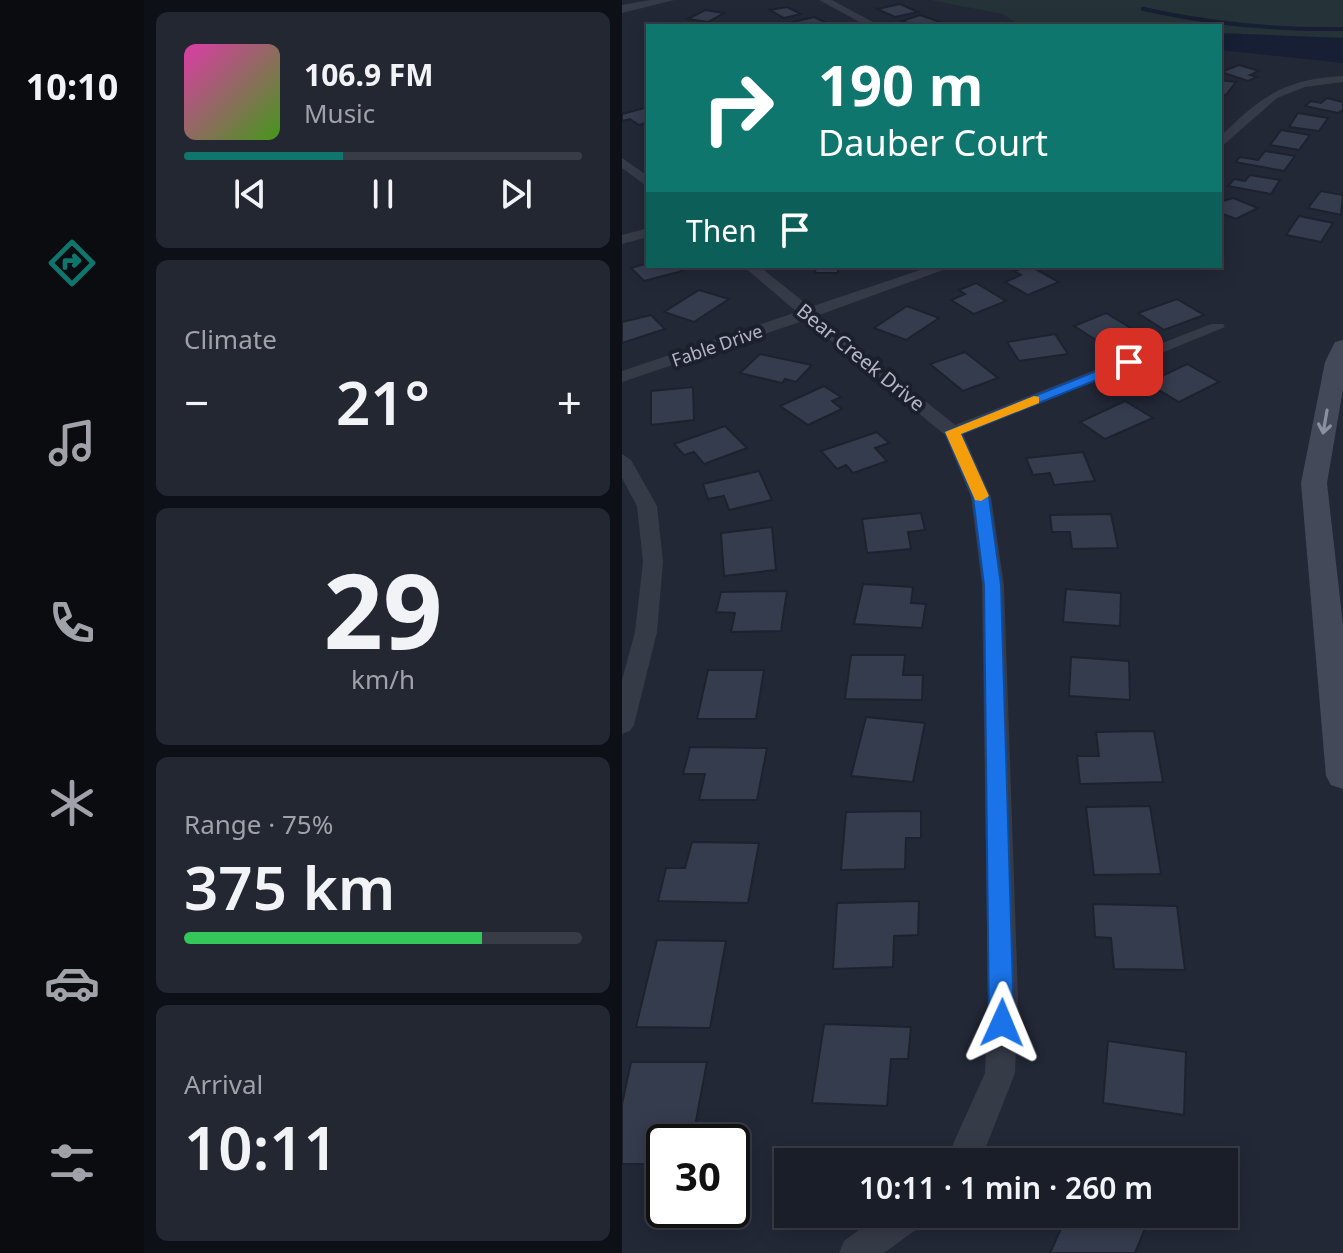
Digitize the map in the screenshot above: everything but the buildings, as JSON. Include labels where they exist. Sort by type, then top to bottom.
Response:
[{"type":"main road","points":[[1343,347],[1336,362],[1314,483],[1343,776]]},
{"type":"street","points":[[622,9],[668,0]]},
{"type":"street","points":[[824,0],[871,24]]},
{"type":"street","points":[[1222,142],[1277,91],[1313,79],[1343,79]]},
{"type":"street","points":[[622,162],[646,181]]},
{"type":"street","points":[[622,240],[646,233]]},
{"type":"street","name":"Bear Creek Drive","points":[[752,268],[953,432],[981,497],[993,585],[1003,998],[1000,1073],[970,1148]]},
{"type":"street","name":"Fable Drive","points":[[622,377],[941,268]]},
{"type":"street","points":[[953,432],[1217,327]]},
{"type":"street","points":[[622,460],[647,506],[653,562],[646,632],[622,725]]},
{"type":"street","points":[[856,1253],[890,1228]]},
{"type":"shaded area","points":[[930,0],[1343,0],[1343,38],[1233,35],[1222,33],[1222,24],[1017,24],[1003,14]]},
{"type":"water","points":[[1222,33],[1343,38],[1343,63],[1222,50]]},
{"type":"waterway","points":[[1143,9],[1243,25],[1343,29]]},
{"type":"slow traffic","points":[[981,496],[953,432],[1034,400]]},
{"type":"route","points":[[1002,1023],[993,585],[981,497],[953,432],[1129,362]]}]
